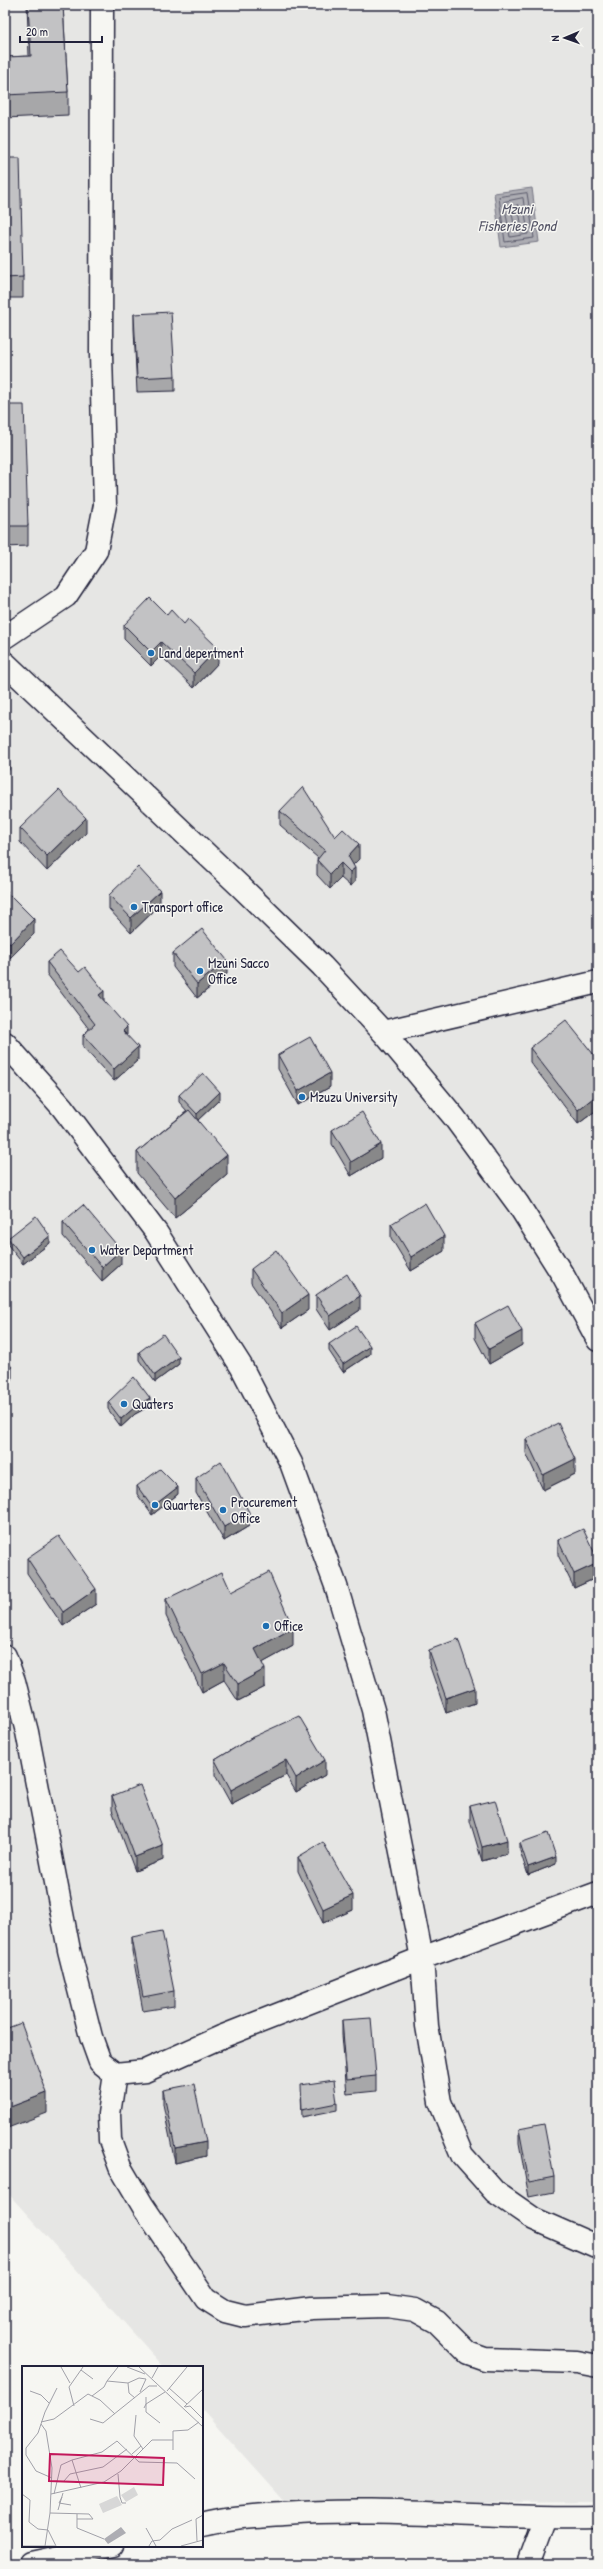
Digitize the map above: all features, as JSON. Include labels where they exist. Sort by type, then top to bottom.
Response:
[{"type":"street","points":[[5,637],[66,596],[96,551],[105,505],[100,354],[100,200],[104,127],[102,5]]},
{"type":"street","points":[[5,663],[247,892],[322,966],[383,1032],[454,1117],[518,1204],[564,1277],[598,1340]]},
{"type":"street","points":[[383,1032],[598,982]]},
{"type":"street","points":[[5,1043],[62,1107],[156,1232],[241,1366],[292,1463],[336,1586],[373,1710],[422,1958],[427,2026],[440,2102],[462,2155],[495,2192],[534,2219],[598,2246]]},
{"type":"street","points":[[5,1656],[14,1681],[27,1732],[68,1942],[91,2037],[100,2062],[115,2074],[145,2071],[221,2037],[422,1958],[598,1894]]},
{"type":"street","points":[[115,2074],[110,2114],[110,2140],[120,2167],[206,2299],[225,2311],[245,2316],[312,2308],[387,2306],[415,2310],[436,2322],[468,2353],[485,2359],[578,2362],[598,2366]]},
{"type":"street","points":[[203,2524],[223,2518],[310,2512],[380,2511],[545,2518],[598,2517]]},
{"type":"street","points":[[528,2564],[545,2518]]},
{"type":"street","points":[[31,2564],[108,2547]]},
{"type":"shaded area","name":"Mzuzu University","points":[[5,5],[598,5],[598,2501],[287,2504],[203,2410],[203,2366],[163,2366],[5,2190]]},
{"type":"water","name":"Mzuni Fisheries Pond","points":[[532,188],[539,242],[501,247],[494,193]]},
{"type":"building","points":[[28,5],[63,5],[68,92],[5,95],[5,57],[31,56]]},
{"type":"building","points":[[5,158],[20,158],[23,277],[5,278]]},
{"type":"building","points":[[171,312],[175,376],[137,378],[134,314]]},
{"type":"building","points":[[5,405],[24,405],[28,526],[5,526]]},
{"type":"building","points":[[150,598],[167,615],[171,610],[184,624],[188,619],[218,648],[194,673],[161,642],[151,652],[124,625]]},
{"type":"building","points":[[5,751],[9,755],[5,759]]},
{"type":"building","points":[[303,787],[335,837],[343,829],[359,844],[348,856],[355,868],[350,872],[341,863],[330,874],[317,860],[325,850],[280,811]]},
{"type":"building","points":[[59,790],[86,818],[47,856],[20,828]]},
{"type":"building","points":[[138,867],[160,891],[131,918],[109,895]]},
{"type":"building","points":[[5,890],[34,919],[10,944],[5,938]]},
{"type":"building","points":[[202,929],[227,960],[197,984],[173,953]]},
{"type":"building","points":[[60,951],[79,972],[85,967],[104,991],[99,995],[127,1027],[123,1031],[138,1047],[114,1069],[83,1035],[95,1024],[47,962]]},
{"type":"building","points":[[566,1020],[598,1060],[598,1094],[578,1110],[530,1048]]},
{"type":"building","points":[[310,1037],[330,1073],[298,1091],[278,1055]]},
{"type":"building","points":[[203,1073],[220,1092],[197,1114],[179,1095]]},
{"type":"building","points":[[189,1110],[227,1155],[175,1198],[137,1152]]},
{"type":"building","points":[[362,1112],[381,1144],[351,1162],[332,1130]]},
{"type":"building","points":[[425,1203],[444,1236],[411,1257],[391,1224]]},
{"type":"building","points":[[83,1205],[121,1250],[102,1267],[63,1222]]},
{"type":"building","points":[[36,1216],[50,1236],[23,1257],[8,1238]]},
{"type":"building","points":[[276,1250],[308,1295],[282,1313],[251,1269]]},
{"type":"building","points":[[347,1274],[360,1296],[330,1316],[316,1295]]},
{"type":"building","points":[[508,1305],[522,1331],[489,1349],[475,1323]]},
{"type":"building","points":[[356,1326],[370,1346],[343,1364],[329,1344]]},
{"type":"building","points":[[163,1334],[179,1357],[155,1375],[139,1352]]},
{"type":"building","points":[[5,1359],[12,1367],[5,1373]]},
{"type":"building","name":"Quaters","points":[[134,1377],[150,1398],[135,1407],[121,1419],[108,1402]]},
{"type":"building","points":[[558,1423],[575,1459],[543,1475],[526,1439]]},
{"type":"building","name":"Procurement Office","points":[[221,1461],[249,1512],[224,1527],[196,1478]]},
{"type":"building","name":"Quarters","points":[[160,1469],[178,1487],[152,1507],[137,1486]]},
{"type":"building","points":[[583,1529],[598,1560],[598,1563],[574,1574],[558,1540]]},
{"type":"building","points":[[59,1536],[96,1589],[63,1612],[27,1558]]},
{"type":"building","points":[[222,1572],[231,1592],[269,1572],[293,1628],[255,1649],[265,1669],[238,1684],[224,1663],[202,1674],[166,1599]]},
{"type":"building","points":[[458,1639],[475,1688],[446,1698],[429,1650]]},
{"type":"building","points":[[299,1716],[325,1760],[296,1778],[286,1760],[231,1790],[215,1760],[253,1737]]},
{"type":"building","points":[[140,1785],[163,1846],[135,1857],[112,1796]]},
{"type":"building","points":[[495,1800],[507,1840],[482,1847],[470,1806]]},
{"type":"building","points":[[548,1833],[556,1857],[528,1867],[520,1843]]},
{"type":"building","points":[[323,1842],[353,1895],[323,1909],[298,1857]]},
{"type":"building","points":[[162,1931],[174,1991],[143,1997],[132,1937]]},
{"type":"building","points":[[371,2018],[376,2076],[347,2079],[342,2020]]},
{"type":"building","points":[[21,2023],[47,2093],[5,2109],[5,2029]]},
{"type":"building","points":[[334,2080],[337,2103],[302,2110],[301,2085]]},
{"type":"building","points":[[194,2084],[206,2142],[175,2148],[163,2090]]},
{"type":"building","points":[[544,2124],[554,2177],[529,2182],[519,2129]]},
{"type":"place","name":"Land depertment","points":[[151,653]]},
{"type":"place","name":"Transport office","points":[[134,907]]},
{"type":"place","name":"Mzuni Sacco Office","points":[[200,971]]},
{"type":"place","name":"Mzuzu University","points":[[302,1097]]},
{"type":"place","name":"Water Department","points":[[92,1250]]},
{"type":"place","name":"Quaters","points":[[124,1404]]},
{"type":"place","name":"Quarters","points":[[155,1505]]},
{"type":"place","name":"Procurement Office","points":[[223,1510]]},
{"type":"place","name":"Office","points":[[266,1626]]}]
